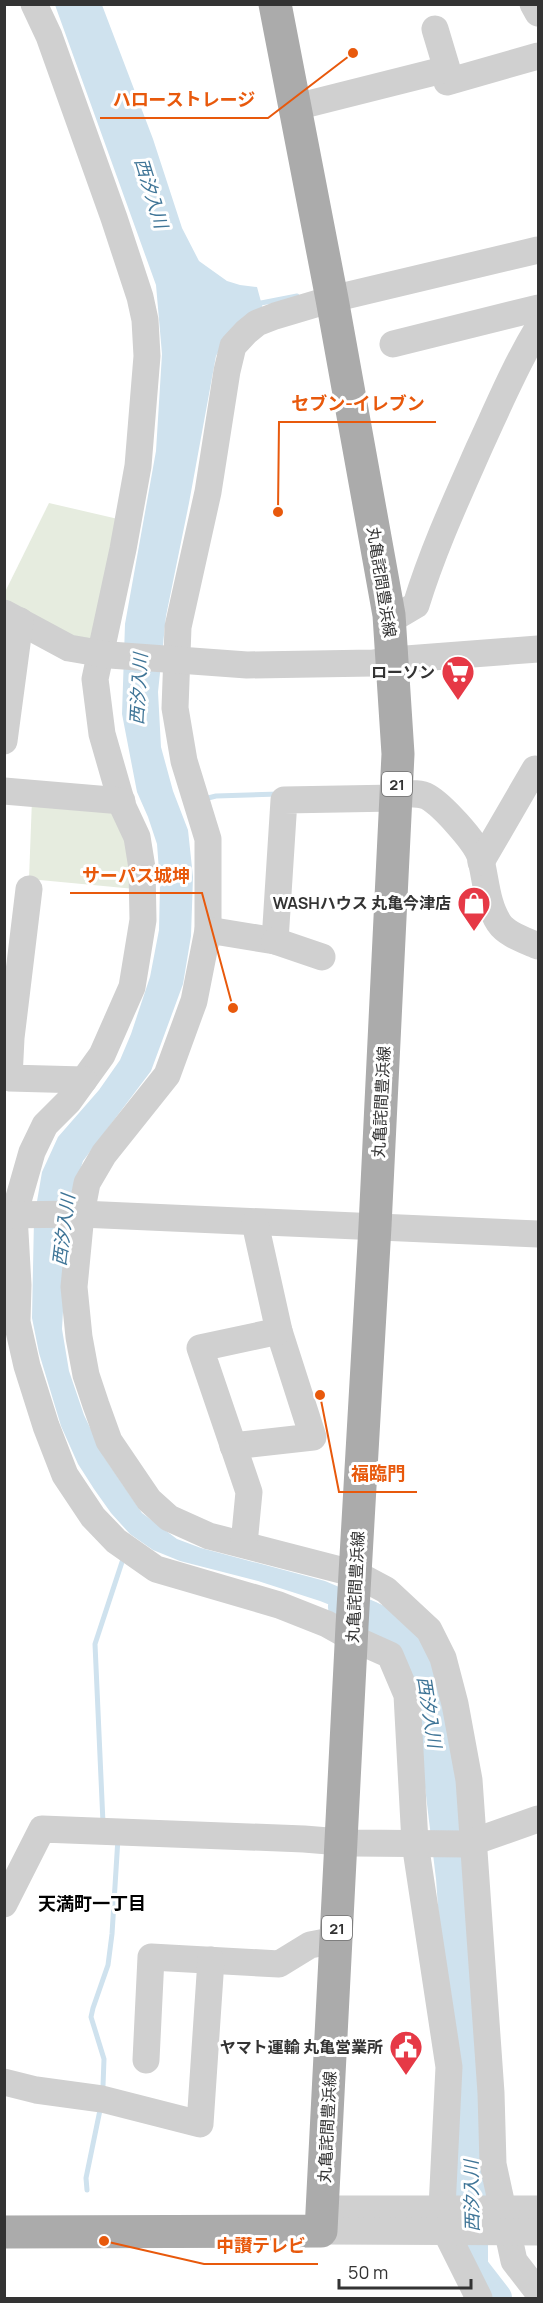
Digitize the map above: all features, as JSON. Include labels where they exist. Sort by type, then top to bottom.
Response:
[{"type":"main road","name":"丸亀詫間豊浜線","points":[[275,4],[332,299],[389,621],[398,754],[322,2220]]},
{"type":"main road","points":[[4,2212],[322,2220]]},
{"type":"main road","points":[[4,2232],[322,2220]]},
{"type":"street","points":[[34,4],[49,36],[114,218],[140,297],[145,320],[145,382],[138,466],[105,654],[95,679],[102,734],[122,801],[137,837],[142,868],[143,920],[132,987],[102,1055],[68,1102],[45,1125],[32,1152],[14,1214],[18,1285],[14,1350],[64,1475],[93,1517],[116,1541],[156,1569],[279,1605],[352,1632],[390,1655],[407,1695],[415,1843],[449,2067],[443,2220],[479,2298]]},
{"type":"street","points":[[533,4],[538,13]]},
{"type":"street","points":[[296,107],[447,69],[435,29]]},
{"type":"street","points":[[447,82],[490,78],[538,56]]},
{"type":"street","points":[[538,250],[332,299],[257,323],[233,346],[208,492],[178,627],[175,708],[184,761],[208,840],[208,930],[194,1001],[167,1075],[104,1154],[87,1183],[78,1214],[75,1287],[79,1336],[86,1375],[109,1441],[149,1500],[169,1518],[209,1536],[356,1574],[386,1590],[429,1630],[442,1658],[455,1704],[469,1780],[470,1843],[491,2093],[493,2164],[514,2261],[538,2292]]},
{"type":"street","points":[[393,344],[538,308]]},
{"type":"street","points":[[389,621],[416,605],[444,525],[508,385],[538,328]]},
{"type":"street","points":[[4,741],[12,617],[69,648],[105,654],[247,665],[373,663],[538,649]]},
{"type":"street","points":[[481,862],[535,769]]},
{"type":"street","points":[[4,791],[122,801]]},
{"type":"street","points":[[275,941],[284,800],[418,794],[428,797],[466,835],[479,852],[491,908],[500,925],[517,937],[538,946]]},
{"type":"street","points":[[29,889],[11,1038],[9,1078],[84,1080]]},
{"type":"street","points":[[208,930],[275,941],[322,957]]},
{"type":"street","points":[[14,1214],[78,1214],[538,1234]]},
{"type":"street","points":[[233,1446],[313,1437],[279,1330],[255,1223]]},
{"type":"street","points":[[244,1544],[249,1492],[200,1348],[279,1330]]},
{"type":"street","points":[[4,1904],[42,1829],[341,1842],[470,1843],[538,1819]]},
{"type":"street","points":[[146,2061],[151,1957],[279,1964],[310,1945],[336,1940]]},
{"type":"street","points":[[4,2082],[36,2090],[102,2099],[200,2124],[210,1960]]},
{"type":"street","points":[[505,2221],[538,2210]]},
{"type":"street","points":[[322,2220],[505,2221],[538,2232]]},
{"type":"shaded area","points":[[49,503],[118,519],[98,627],[87,644],[5,601],[4,594]]},
{"type":"shaded area","points":[[32,799],[115,809],[126,830],[135,889],[29,879]]},
{"type":"water","points":[[55,5],[102,5],[153,139],[182,228],[199,261],[227,281],[257,287],[263,309],[231,329],[216,356],[166,616],[158,692],[161,747],[173,791],[188,830],[193,877],[191,936],[183,984],[151,1071],[83,1161],[69,1204],[62,1329],[69,1371],[84,1415],[104,1457],[142,1513],[177,1539],[201,1548],[325,1581],[391,1609],[383,1626],[320,1601],[258,1581],[180,1561],[153,1550],[130,1534],[111,1513],[78,1464],[61,1426],[39,1353],[32,1318],[34,1219],[42,1172],[58,1137],[99,1090],[120,1060],[131,1034],[150,977],[159,930],[160,884],[157,844],[137,792],[122,714],[125,624],[156,451],[162,354],[156,285]]},
{"type":"waterway","points":[[256,304],[297,296]]},
{"type":"waterway","points":[[204,799],[216,796],[279,794]]},
{"type":"waterway","points":[[103,1823],[95,1644],[123,1559]]},
{"type":"waterway","name":"西汐入川","points":[[344,1607],[377,1620],[405,1640],[420,1659],[429,1686],[452,1878],[472,2166],[472,2267],[496,2298]]},
{"type":"waterway","points":[[103,2086],[104,2059],[91,2017],[108,1965],[118,1838]]},
{"type":"waterway","points":[[87,2190],[86,2178],[100,2110]]},
{"type":"place","name":"ハローストレージ","points":[[353,53]]},
{"type":"place","name":"セブン-イレブン","points":[[278,512]]},
{"type":"place","name":"ローソン","points":[[458,701]]},
{"type":"place","name":"WASHハウス 丸亀今津店","points":[[474,932]]},
{"type":"place","name":"サーパス城坤","points":[[233,1008]]},
{"type":"place","name":"福臨門","points":[[320,1395]]},
{"type":"place","name":"ヤマト運輸 丸亀営業所","points":[[406,2076]]},
{"type":"place","name":"中讃テレビ","points":[[104,2241]]},
{"type":"district","name":"天満町一丁目","points":[[92,1903]]}]
